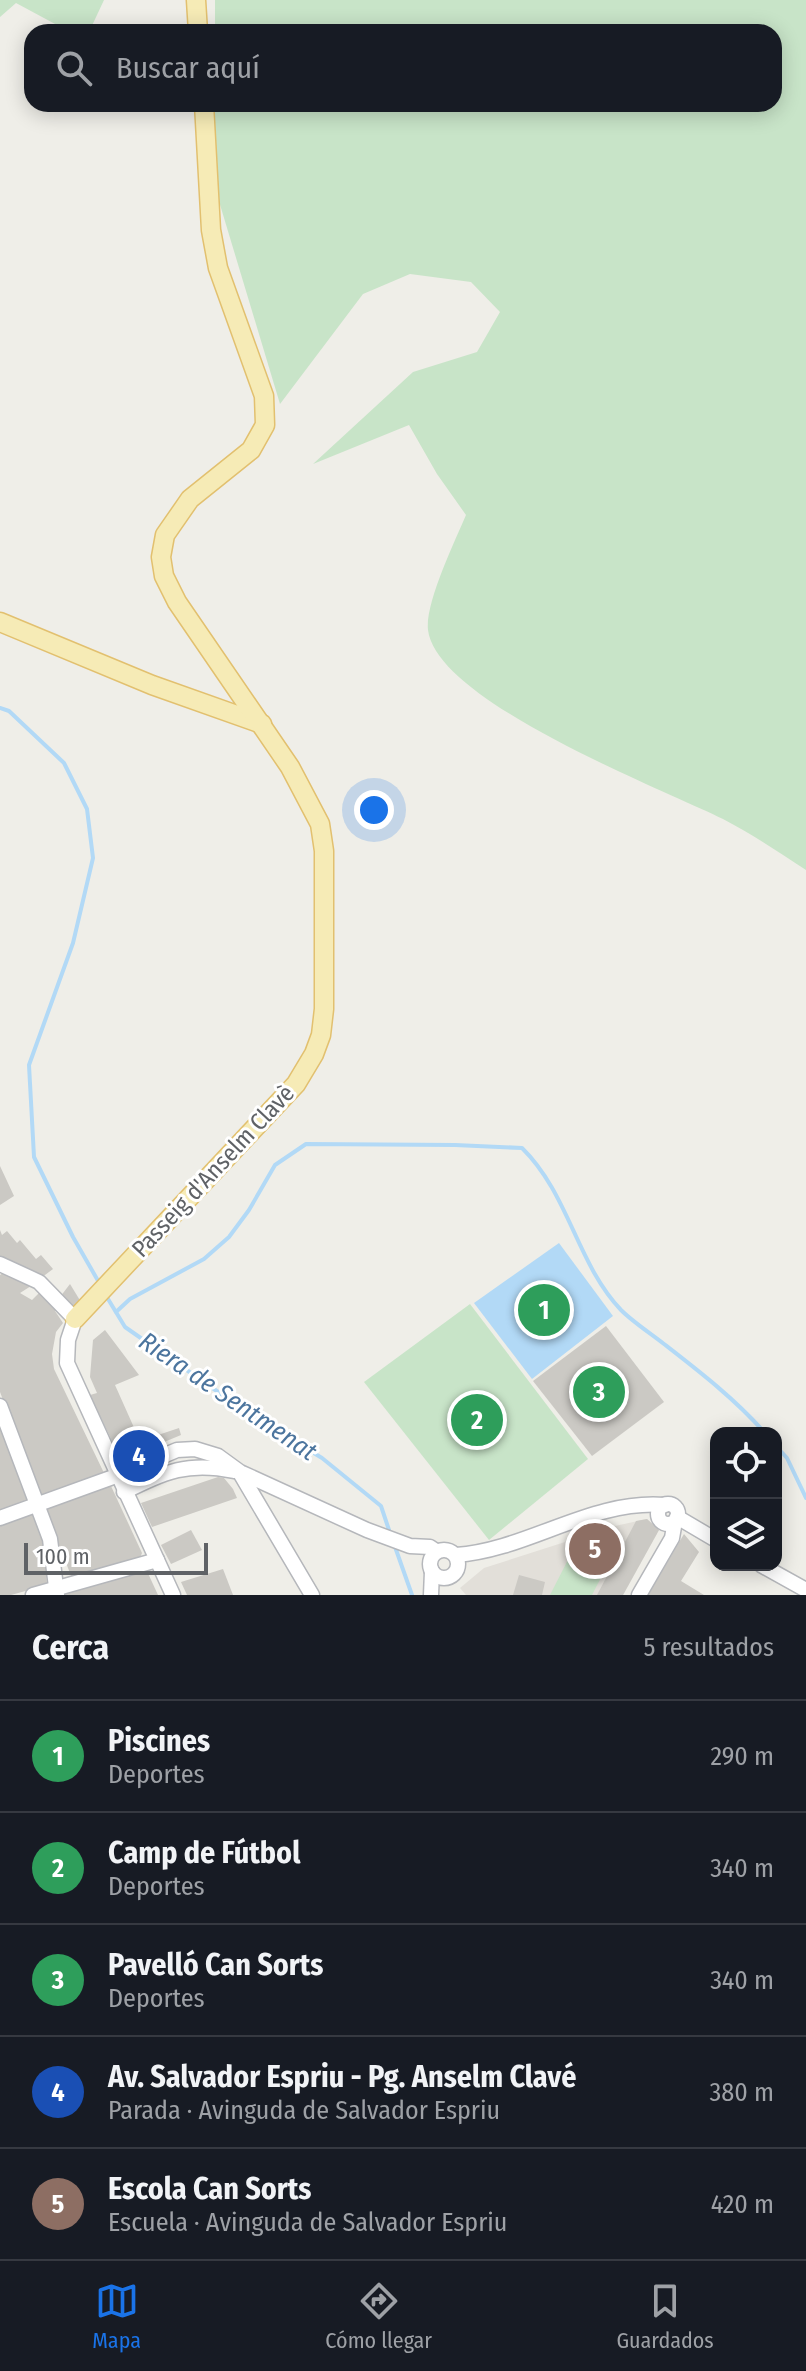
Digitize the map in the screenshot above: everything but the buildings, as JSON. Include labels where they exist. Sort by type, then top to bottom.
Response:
[{"type":"main road","points":[[196,0],[198,24]]},
{"type":"main road","name":"Passeig d'Anselm Clavè","points":[[75,1319],[296,1084],[311,1060],[321,1035],[324,851],[320,824],[290,767],[177,602],[164,576],[161,557],[165,535],[190,499],[251,450],[265,425],[264,396],[218,268],[211,230],[204,112]]},
{"type":"main road","points":[[0,622],[152,685],[262,724]]},
{"type":"street","points":[[0,1264],[39,1282],[75,1319],[68,1340],[67,1363],[173,1595]]},
{"type":"street","points":[[0,1406],[50,1539],[57,1592]]},
{"type":"street","points":[[195,1449],[195,1465]]},
{"type":"street","points":[[0,1518],[177,1450],[195,1449],[218,1456],[240,1472],[283,1494],[410,1546],[430,1547],[440,1578],[470,1566],[482,1553]]},
{"type":"street","points":[[124,1492],[195,1465],[240,1472],[312,1595]]},
{"type":"street","points":[[270,1520],[274,1504],[283,1494]]},
{"type":"street","points":[[431,1595],[433,1562],[449,1550],[456,1555],[482,1553],[614,1508],[639,1505],[662,1512],[666,1524],[676,1519]]},
{"type":"street","points":[[676,1519],[710,1537]]},
{"type":"street","points":[[639,1595],[672,1538],[676,1519]]},
{"type":"street","points":[[456,1555],[456,1572]]},
{"type":"street","points":[[33,1595],[57,1592],[157,1560]]},
{"type":"street","points":[[770,1571],[801,1591]]},
{"type":"shaded area","points":[[647,1519],[659,1530],[623,1595],[466,1595],[460,1588],[484,1568],[615,1526]]},
{"type":"green space","points":[[0,0],[104,0],[93,24],[55,24],[16,3],[0,17]]},
{"type":"green space","points":[[215,0],[806,0],[806,870],[723,819],[555,740],[469,686],[441,658],[428,630],[428,618],[442,572],[466,515],[437,474],[409,425],[313,464],[413,372],[477,352],[500,312],[471,282],[410,274],[363,294],[280,404],[215,188],[215,112],[782,112],[782,24],[215,24]]},
{"type":"green space","points":[[470,1304],[588,1459],[489,1540],[364,1382]]},
{"type":"green space","points":[[574,1548],[607,1566],[592,1595],[550,1595]]},
{"type":"water","points":[[559,1243],[613,1316],[532,1379],[474,1303]]},
{"type":"waterway","name":"Riera de Sentmenat","points":[[0,708],[9,711],[64,763],[87,809],[93,858],[73,943],[29,1065],[34,1157],[101,1286]]},
{"type":"waterway","points":[[116,1312],[130,1299],[204,1259],[229,1237],[275,1165],[306,1144],[522,1148],[551,1186],[594,1272],[621,1310],[717,1386],[759,1427]]},
{"type":"waterway","name":"Riera de Sentmenat","points":[[105,1294],[125,1327],[254,1417],[322,1458],[381,1506],[391,1536]]},
{"type":"waterway","points":[[782,1453],[806,1498]]},
{"type":"waterway","name":"Riera de Sentmenat","points":[[394,1544],[412,1595]]},
{"type":"place","name":"Piscines","points":[[544,1310]]},
{"type":"place","name":"Pavelló Can Sorts","points":[[599,1392]]},
{"type":"place","name":"Camp de Fútbol","points":[[477,1420]]},
{"type":"place","name":"Av. Salvador Espriu - Pg. Anselm Clavé","points":[[139,1456]]},
{"type":"place","name":"Escola Can Sorts","points":[[595,1549]]}]
